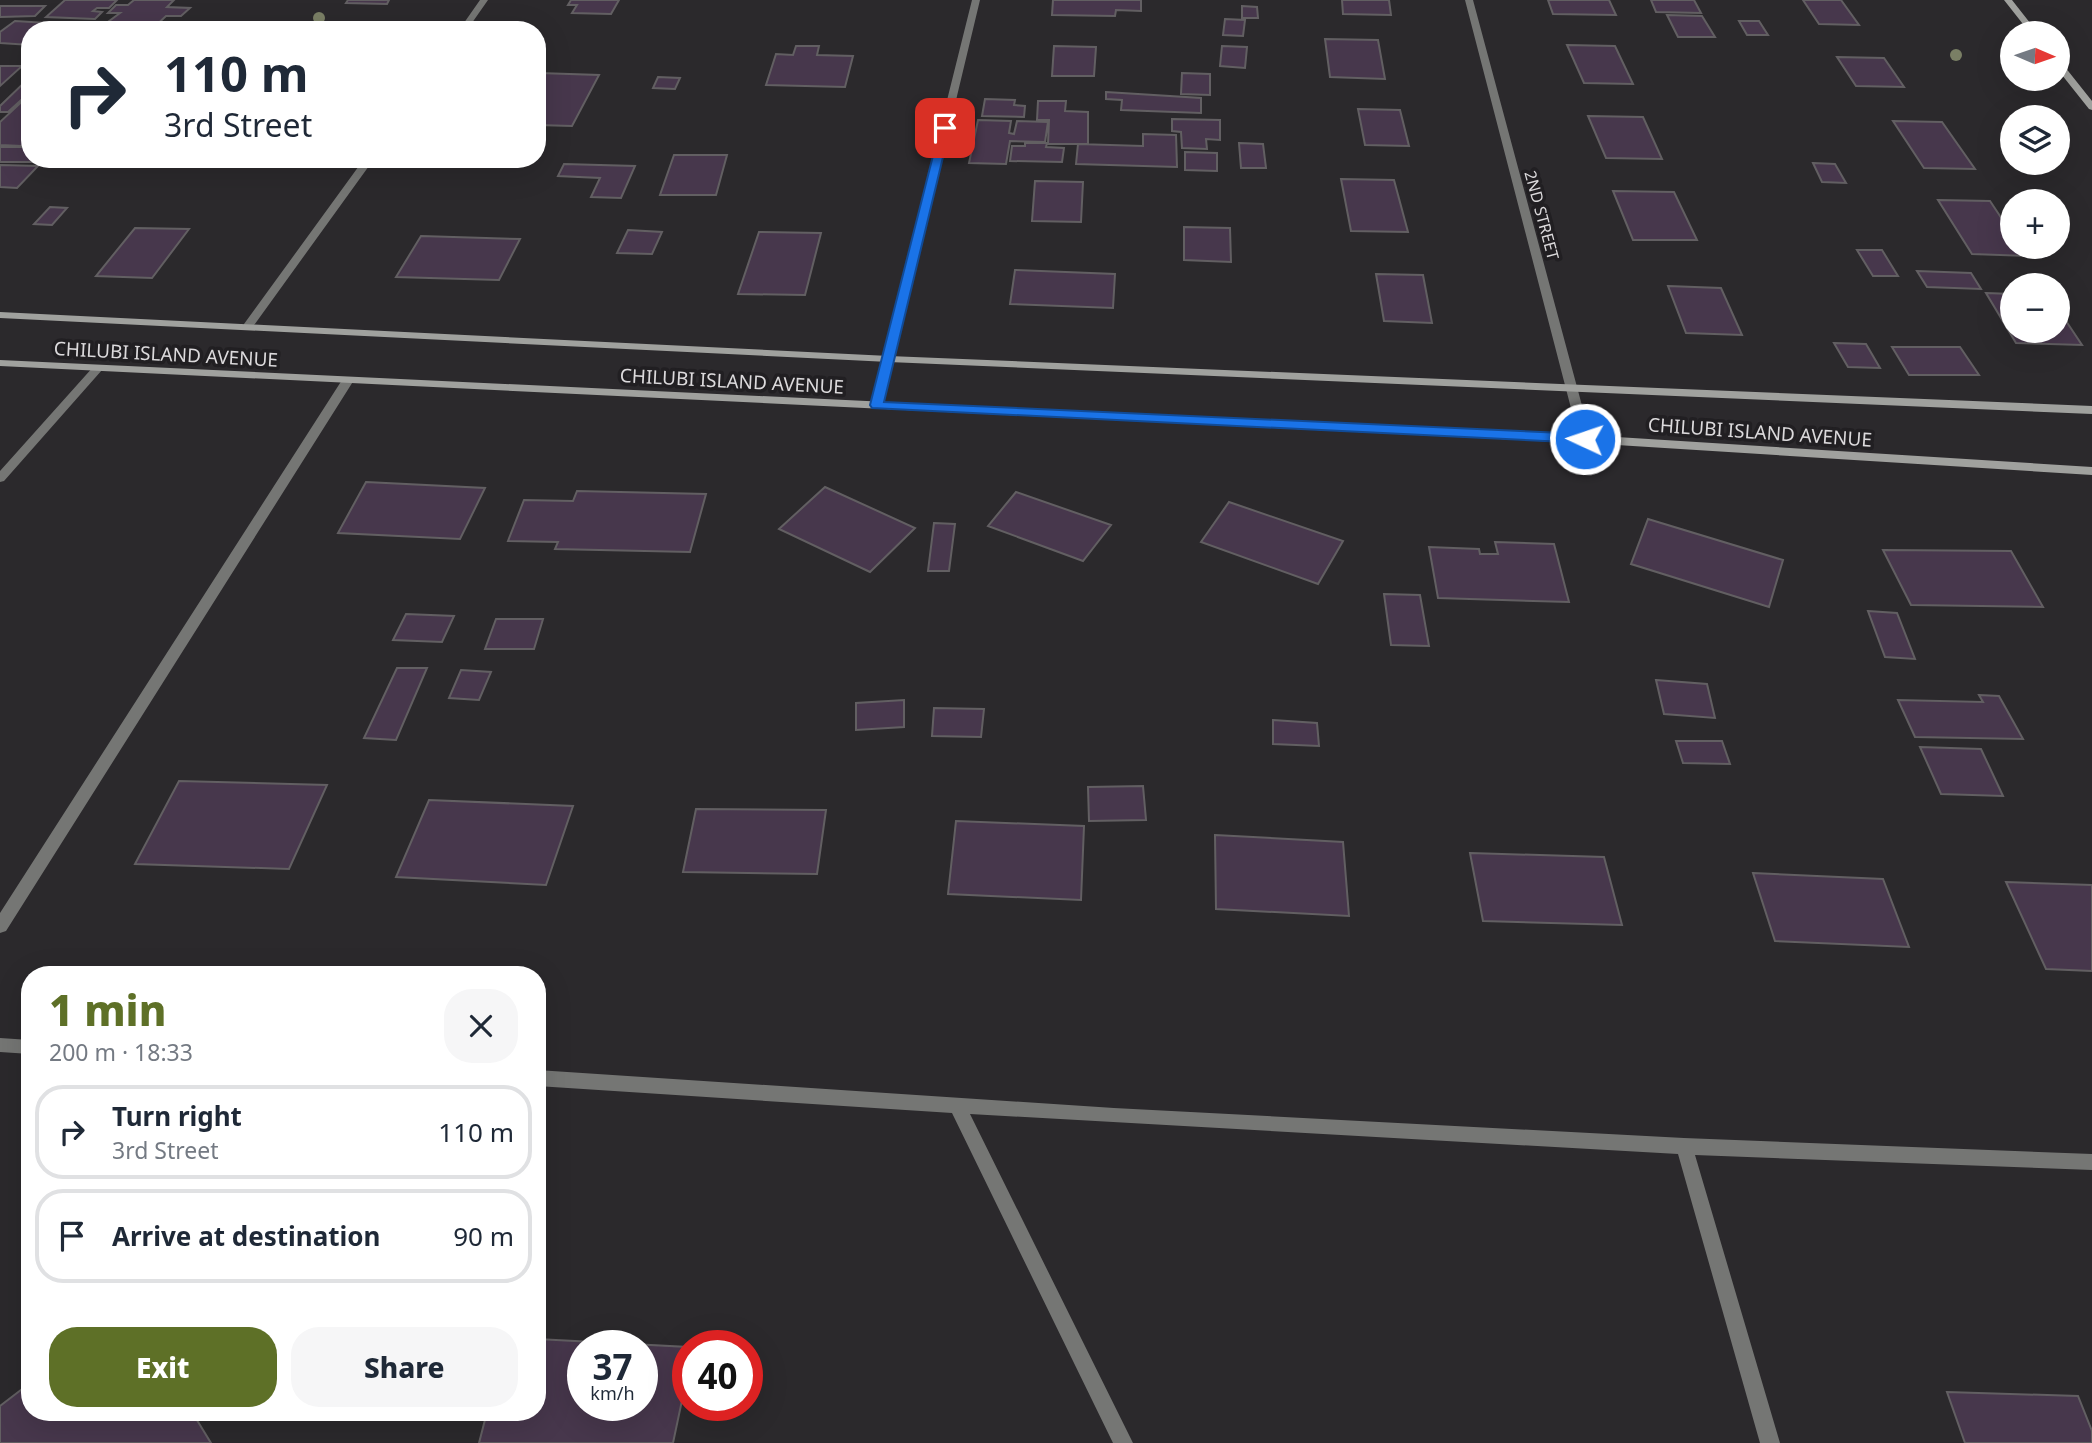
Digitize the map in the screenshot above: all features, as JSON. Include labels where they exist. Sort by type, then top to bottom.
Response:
[{"type":"street","points":[[469,21],[484,0]]},
{"type":"street","points":[[877,405],[976,0]]},
{"type":"street","name":"2ND STREET","points":[[1469,0],[1585,439]]},
{"type":"street","points":[[2008,0],[2025,21]]},
{"type":"street","points":[[2070,79],[2092,107]]},
{"type":"street","points":[[248,326],[362,168]]},
{"type":"street","name":"CHILUBI ISLAND AVENUE","points":[[0,315],[888,359],[2092,410]]},
{"type":"street","name":"CHILUBI ISLAND AVENUE","points":[[0,363],[1585,439],[2092,471]]},
{"type":"street","points":[[0,478],[97,368]]},
{"type":"street","points":[[0,926],[348,380]]},
{"type":"street","points":[[0,1045],[21,1046]]},
{"type":"street","points":[[546,1079],[1114,1116],[1684,1146],[2092,1162]]},
{"type":"street","points":[[956,1104],[1123,1443]]},
{"type":"street","points":[[1684,1146],[1770,1443]]},
{"type":"building","points":[[65,0],[117,0],[109,8],[97,8],[93,11],[102,12],[95,19],[46,17]]},
{"type":"building","points":[[134,0],[174,0],[167,7],[190,8],[181,16],[166,16],[161,21],[109,21],[120,13],[108,13],[116,5],[128,5]]},
{"type":"building","points":[[348,0],[389,0],[387,4],[346,3]]},
{"type":"building","points":[[571,0],[619,0],[611,14],[572,13],[577,5],[568,5]]},
{"type":"building","points":[[1053,0],[1141,0],[1141,11],[1116,10],[1115,16],[1052,15]]},
{"type":"building","points":[[1342,0],[1389,0],[1391,15],[1343,14]]},
{"type":"building","points":[[1548,0],[1609,0],[1616,15],[1553,14]]},
{"type":"building","points":[[1651,0],[1694,0],[1701,13],[1656,12]]},
{"type":"building","points":[[1803,0],[1841,0],[1859,25],[1819,24]]},
{"type":"building","points":[[0,6],[45,6],[35,16],[0,17]]},
{"type":"building","points":[[1242,6],[1257,7],[1258,18],[1242,18]]},
{"type":"building","points":[[1667,15],[1702,16],[1715,37],[1678,37]]},
{"type":"building","points":[[1225,19],[1245,20],[1243,36],[1223,35]]},
{"type":"building","points":[[15,21],[21,21],[21,44],[0,43],[0,32]]},
{"type":"building","points":[[1739,21],[1759,21],[1768,35],[1747,35]]},
{"type":"building","points":[[1325,39],[1378,40],[1385,79],[1330,77]]},
{"type":"building","points":[[1567,45],[1615,46],[1633,84],[1584,83]]},
{"type":"building","points":[[796,46],[819,46],[817,55],[853,56],[845,87],[766,85],[776,54],[793,55]]},
{"type":"building","points":[[1054,46],[1096,47],[1094,76],[1052,76]]},
{"type":"building","points":[[1222,46],[1247,47],[1245,68],[1220,66]]},
{"type":"building","points":[[1837,57],[1884,58],[1904,87],[1856,86]]},
{"type":"building","points":[[0,66],[21,66],[21,67],[0,86]]},
{"type":"building","points":[[546,73],[599,75],[572,126],[546,125]]},
{"type":"building","points":[[1182,73],[1210,74],[1210,95],[1181,94]]},
{"type":"building","points":[[658,77],[680,78],[675,89],[653,88]]},
{"type":"building","points":[[21,86],[21,100],[8,112],[0,112],[0,106]]},
{"type":"building","points":[[1106,92],[1201,98],[1201,113],[1121,110],[1122,100],[1106,99]]},
{"type":"building","points":[[985,99],[1015,100],[1014,105],[1025,106],[1024,117],[982,116]]},
{"type":"building","points":[[1038,101],[1066,101],[1065,111],[1088,112],[1088,144],[1048,144],[1049,120],[1037,120]]},
{"type":"building","points":[[21,102],[21,146],[0,145],[0,122]]},
{"type":"building","points":[[1358,109],[1400,110],[1409,146],[1365,145]]},
{"type":"building","points":[[1588,116],[1643,117],[1662,159],[1606,158]]},
{"type":"building","points":[[1172,119],[1220,120],[1220,140],[1206,139],[1207,149],[1182,148],[1181,132],[1172,131]]},
{"type":"building","points":[[978,120],[1011,121],[1009,133],[1014,134],[1017,121],[1048,122],[1045,142],[1010,141],[1006,164],[969,163]]},
{"type":"building","points":[[1893,121],[1942,122],[1975,169],[1924,168]]},
{"type":"building","points":[[1143,134],[1176,135],[1177,167],[1076,164],[1078,144],[1143,146]]},
{"type":"building","points":[[1025,143],[1047,143],[1046,147],[1064,148],[1062,162],[1010,161],[1012,146],[1025,146]]},
{"type":"building","points":[[1239,143],[1263,144],[1266,168],[1241,168]]},
{"type":"building","points":[[0,147],[21,147],[21,162],[0,162]]},
{"type":"building","points":[[1185,152],[1217,153],[1217,171],[1185,170]]},
{"type":"building","points":[[674,155],[727,155],[716,195],[660,195]]},
{"type":"building","points":[[1813,163],[1835,164],[1846,183],[1822,182]]},
{"type":"building","points":[[564,164],[635,166],[621,198],[591,197],[600,178],[558,176]]},
{"type":"building","points":[[0,165],[36,168],[17,188],[0,187]]},
{"type":"building","points":[[1341,179],[1394,180],[1408,232],[1351,231]]},
{"type":"building","points":[[1035,181],[1083,182],[1081,222],[1032,221]]},
{"type":"building","points":[[1613,191],[1674,192],[1697,240],[1633,240]]},
{"type":"building","points":[[1938,200],[1990,201],[2000,216],[2000,255],[1972,254]]},
{"type":"building","points":[[50,207],[67,208],[52,225],[34,224]]},
{"type":"building","points":[[1184,227],[1230,228],[1231,262],[1184,260]]},
{"type":"building","points":[[135,228],[189,229],[152,278],[96,276]]},
{"type":"building","points":[[628,230],[662,232],[652,254],[617,253]]},
{"type":"building","points":[[759,232],[821,233],[805,295],[738,294]]},
{"type":"building","points":[[421,236],[520,239],[499,280],[396,277]]},
{"type":"building","points":[[1857,250],[1882,250],[1898,276],[1873,276]]},
{"type":"building","points":[[1015,270],[1115,274],[1113,308],[1010,304]]},
{"type":"building","points":[[1917,271],[1971,273],[1981,289],[1927,287]]},
{"type":"building","points":[[1376,274],[1423,275],[1432,323],[1384,321]]},
{"type":"building","points":[[1668,286],[1721,288],[1742,335],[1686,333]]},
{"type":"building","points":[[1986,293],[2000,294],[2000,316]]},
{"type":"building","points":[[2070,327],[2082,345],[2016,343],[2070,343]]},
{"type":"building","points":[[1834,343],[1866,344],[1880,368],[1848,367]]},
{"type":"building","points":[[1892,347],[1960,347],[1979,375],[1909,375]]},
{"type":"building","points":[[366,482],[485,488],[460,539],[338,533]]},
{"type":"building","points":[[825,487],[915,528],[870,572],[779,529]]},
{"type":"building","points":[[577,491],[706,494],[690,552],[555,549],[558,542],[508,541],[524,500],[573,501]]},
{"type":"building","points":[[1016,492],[1111,525],[1083,561],[988,526]]},
{"type":"building","points":[[1229,502],[1343,541],[1318,584],[1201,542]]},
{"type":"building","points":[[1648,519],[1783,560],[1769,607],[1631,564]]},
{"type":"building","points":[[934,523],[955,524],[949,571],[928,571]]},
{"type":"building","points":[[1495,542],[1554,544],[1569,602],[1438,598],[1429,547],[1479,549],[1480,554],[1498,554]]},
{"type":"building","points":[[1883,550],[2011,551],[2043,607],[1911,605]]},
{"type":"building","points":[[1384,594],[1420,595],[1429,646],[1391,645]]},
{"type":"building","points":[[1868,611],[1897,613],[1915,659],[1885,657]]},
{"type":"building","points":[[406,614],[454,616],[442,642],[393,640]]},
{"type":"building","points":[[496,619],[543,619],[534,649],[485,649]]},
{"type":"building","points":[[397,668],[427,668],[396,740],[364,738]]},
{"type":"building","points":[[461,670],[491,672],[479,700],[449,698]]},
{"type":"building","points":[[1656,680],[1707,684],[1715,718],[1664,714]]},
{"type":"building","points":[[1979,695],[1999,696],[2023,739],[1915,737],[1898,700],[1983,702]]},
{"type":"building","points":[[904,700],[904,727],[856,730],[856,703]]},
{"type":"building","points":[[934,708],[984,709],[981,737],[932,736]]},
{"type":"building","points":[[1273,720],[1317,723],[1319,746],[1273,744]]},
{"type":"building","points":[[1676,741],[1722,741],[1730,764],[1683,763]]},
{"type":"building","points":[[1920,747],[1981,749],[2003,796],[1941,794]]},
{"type":"building","points":[[179,781],[327,785],[289,869],[135,864]]},
{"type":"building","points":[[1143,786],[1146,820],[1089,821],[1088,787]]},
{"type":"building","points":[[429,800],[573,806],[546,885],[396,877]]},
{"type":"building","points":[[696,809],[826,810],[817,874],[683,872]]},
{"type":"building","points":[[956,821],[1084,826],[1081,900],[948,894]]},
{"type":"building","points":[[1215,835],[1343,842],[1349,916],[1216,909]]},
{"type":"building","points":[[1470,853],[1604,857],[1622,925],[1483,921]]},
{"type":"building","points":[[1753,873],[1883,879],[1909,947],[1775,941]]},
{"type":"building","points":[[2006,882],[2092,885],[2092,971],[2046,969]]},
{"type":"building","points":[[546,1339],[567,1341],[567,1421],[658,1421],[658,1345],[672,1346],[672,1421],[678,1421],[673,1443],[479,1443],[485,1421],[546,1421]]},
{"type":"building","points":[[21,1390],[21,1421],[198,1421],[211,1443],[0,1443],[0,1406]]},
{"type":"building","points":[[1947,1392],[2078,1396],[2092,1431],[2092,1443],[1965,1443]]},
{"type":"route","points":[[945,128],[877,405],[1585,439]]}]
